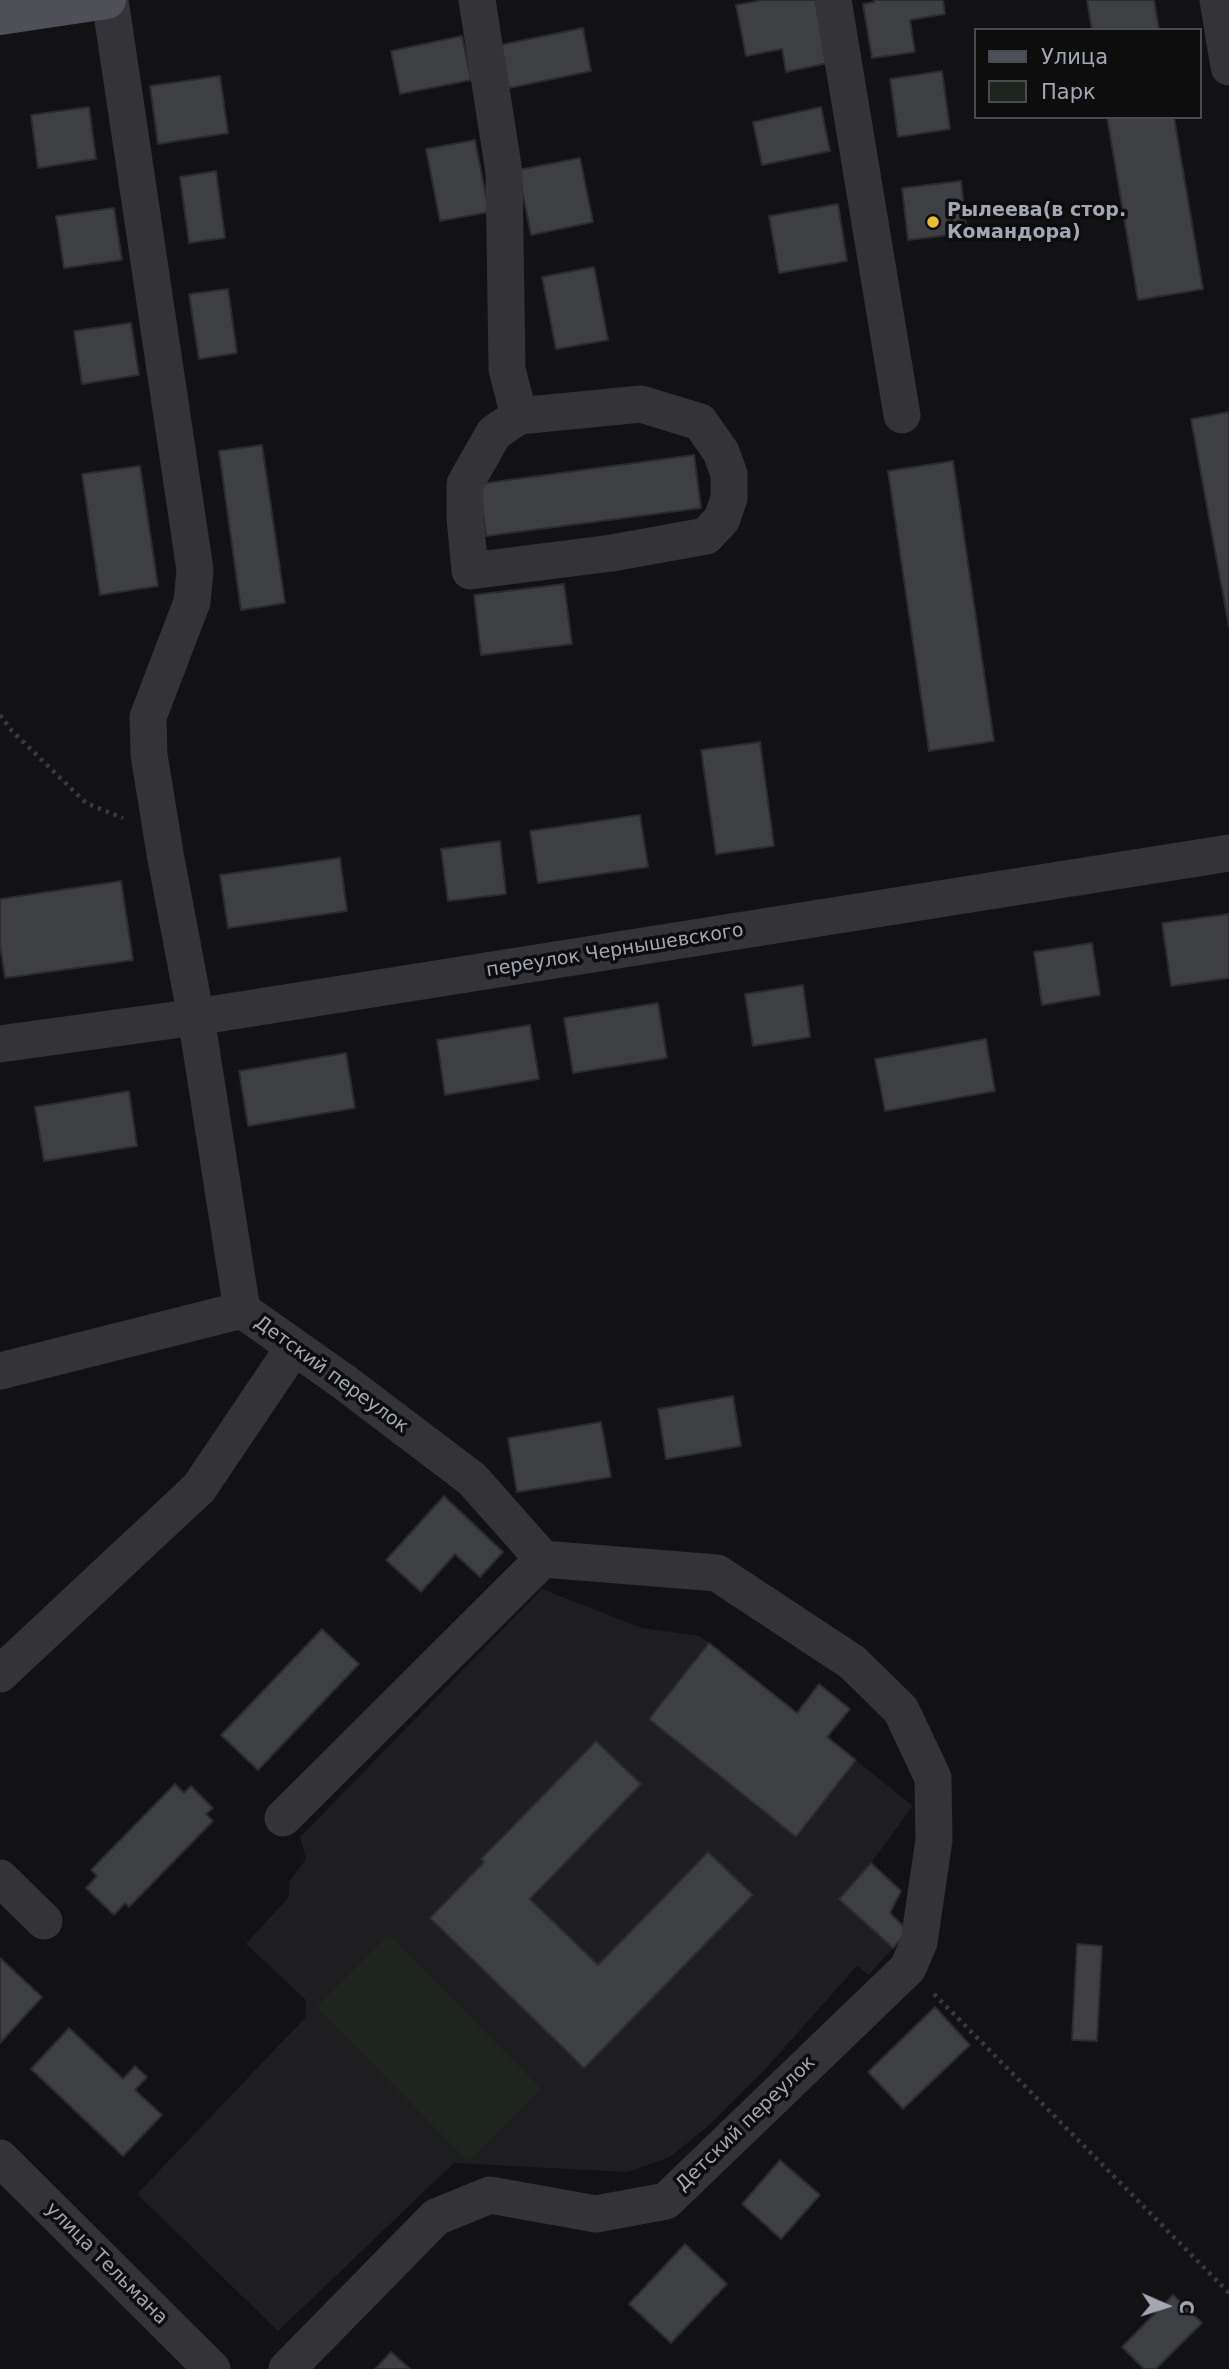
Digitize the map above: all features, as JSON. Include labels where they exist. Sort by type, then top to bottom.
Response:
[{"type":"main road","points":[[0,16],[109,0]]},
{"type":"street","name":"Детский переулок","points":[[109,0],[195,570],[192,602],[148,717],[149,755],[196,1017],[242,1310],[472,1479],[542,1559],[717,1573],[852,1661],[901,1710],[933,1778],[934,1840],[919,1942],[908,1968],[666,2201],[596,2214],[490,2195],[436,2217],[287,2369]]},
{"type":"street","points":[[477,0],[504,172],[507,369],[519,416]]},
{"type":"street","points":[[833,0],[902,415]]},
{"type":"street","points":[[1218,0],[1229,67]]},
{"type":"street","points":[[641,404],[700,422],[721,452],[729,474],[729,498],[722,519],[706,536],[612,553],[470,571],[465,484],[494,433],[519,416],[641,404]]},
{"type":"street","name":"переулок Чернышевского","points":[[0,1044],[196,1017],[1229,853]]},
{"type":"street","points":[[0,1371],[242,1310]]},
{"type":"street","points":[[0,1674],[199,1488],[294,1347]]},
{"type":"street","points":[[283,1818],[542,1559]]},
{"type":"street","points":[[0,1878],[44,1921]]},
{"type":"street","name":"улица Тельмана","points":[[0,2158],[212,2369]]},
{"type":"path","points":[[0,715],[12,732],[86,803],[127,820],[161,830]]},
{"type":"path","points":[[908,1968],[1229,2293]]},
{"type":"shaded area","points":[[542,1589],[642,1628],[700,1636],[796,1712],[819,1684],[850,1709],[827,1737],[913,1806],[871,1863],[901,1891],[890,1913],[908,1931],[869,1975],[857,1966],[769,2065],[707,2127],[670,2157],[627,2172],[454,2163],[278,2331],[137,2194],[305,2018],[306,2000],[246,1944],[289,1897],[289,1882],[306,1859],[300,1837]]},
{"type":"green space","points":[[389,1935],[541,2089],[468,2161],[317,2007]]},
{"type":"building","points":[[763,0],[815,0],[828,63],[786,72],[782,49],[746,56],[736,5]]},
{"type":"building","points":[[874,0],[943,0],[945,14],[910,20],[915,52],[872,58],[863,4]]},
{"type":"building","points":[[1087,0],[1154,0],[1159,28],[1092,28]]},
{"type":"building","points":[[583,28],[591,71],[509,88],[500,45]]},
{"type":"building","points":[[462,36],[471,80],[400,94],[391,51]]},
{"type":"building","points":[[942,71],[950,129],[898,137],[890,79]]},
{"type":"building","points":[[220,76],[228,133],[158,144],[150,86]]},
{"type":"building","points":[[89,107],[96,159],[38,168],[31,115]]},
{"type":"building","points":[[821,107],[830,151],[762,165],[753,122]]},
{"type":"building","points":[[1107,119],[1174,119],[1203,289],[1138,300]]},
{"type":"building","points":[[475,140],[489,212],[440,221],[426,149]]},
{"type":"building","points":[[580,158],[593,222],[531,235],[518,170]]},
{"type":"building","points":[[216,171],[225,238],[189,243],[180,177]]},
{"type":"building","points":[[961,181],[967,233],[908,240],[902,188]]},
{"type":"building","points":[[838,204],[847,261],[779,273],[769,216]]},
{"type":"building","points":[[114,208],[122,260],[64,268],[56,216]]},
{"type":"building","points":[[594,267],[608,340],[556,349],[542,277]]},
{"type":"building","points":[[228,289],[237,353],[199,359],[189,294]]},
{"type":"building","points":[[131,323],[139,375],[82,384],[74,331]]},
{"type":"building","points":[[1229,412],[1229,627],[1191,419]]},
{"type":"building","points":[[262,445],[285,603],[241,610],[219,451]]},
{"type":"building","points":[[694,455],[701,508],[486,536],[479,484]]},
{"type":"building","points":[[953,461],[994,741],[929,751],[888,471]]},
{"type":"building","points":[[140,466],[158,586],[100,595],[82,474]]},
{"type":"building","points":[[564,584],[572,644],[481,655],[474,595]]},
{"type":"building","points":[[760,742],[774,846],[716,854],[701,750]]},
{"type":"building","points":[[640,815],[648,867],[538,883],[530,831]]},
{"type":"building","points":[[500,841],[506,894],[448,901],[441,849]]},
{"type":"building","points":[[340,858],[347,911],[228,928],[220,875]]},
{"type":"building","points":[[121,881],[133,960],[5,978],[0,944],[0,899]]},
{"type":"building","points":[[1229,914],[1229,978],[1171,986],[1162,923]]},
{"type":"building","points":[[1092,943],[1100,995],[1042,1005],[1034,952]]},
{"type":"building","points":[[803,985],[810,1037],[753,1046],[745,994]]},
{"type":"building","points":[[658,1003],[667,1058],[573,1073],[564,1018]]},
{"type":"building","points":[[530,1025],[539,1079],[445,1095],[437,1040]]},
{"type":"building","points":[[986,1039],[995,1091],[885,1111],[875,1059]]},
{"type":"building","points":[[346,1053],[355,1108],[248,1126],[239,1071]]},
{"type":"building","points":[[129,1091],[137,1146],[44,1161],[35,1107]]},
{"type":"building","points":[[733,1396],[741,1446],[666,1459],[658,1409]]},
{"type":"building","points":[[601,1422],[611,1477],[517,1492],[508,1438]]},
{"type":"building","points":[[444,1496],[503,1552],[480,1577],[455,1554],[421,1592],[386,1560]]},
{"type":"building","points":[[322,1629],[359,1664],[258,1770],[221,1735]]},
{"type":"building","points":[[709,1643],[797,1713],[819,1684],[850,1709],[827,1737],[856,1760],[796,1837],[649,1719]]},
{"type":"building","points":[[596,1741],[641,1784],[530,1899],[598,1965],[708,1852],[753,1895],[584,2068],[430,1918],[484,1862],[481,1859]]},
{"type":"building","points":[[175,1784],[184,1793],[191,1786],[213,1808],[206,1814],[213,1821],[129,1907],[125,1903],[114,1915],[86,1888],[97,1876],[91,1870]]},
{"type":"building","points":[[871,1863],[901,1891],[890,1913],[908,1931],[893,1948],[839,1899]]},
{"type":"building","points":[[1077,1944],[1102,1946],[1097,2041],[1072,2040]]},
{"type":"building","points":[[0,1958],[42,1997],[0,2043]]},
{"type":"building","points":[[935,2007],[970,2045],[903,2109],[868,2072]]},
{"type":"building","points":[[69,2028],[123,2079],[135,2066],[147,2077],[135,2090],[162,2115],[123,2156],[31,2069]]},
{"type":"building","points":[[780,2160],[820,2195],[781,2239],[742,2204]]},
{"type":"building","points":[[685,2244],[727,2284],[671,2343],[629,2304]]},
{"type":"building","points":[[1173,2295],[1202,2323],[1156,2369],[1144,2369],[1122,2347]]},
{"type":"building","points":[[391,2352],[410,2369],[375,2369]]},
{"type":"place","name":"Рылеева(в стор. Командора)","points":[[933,222]]}]
